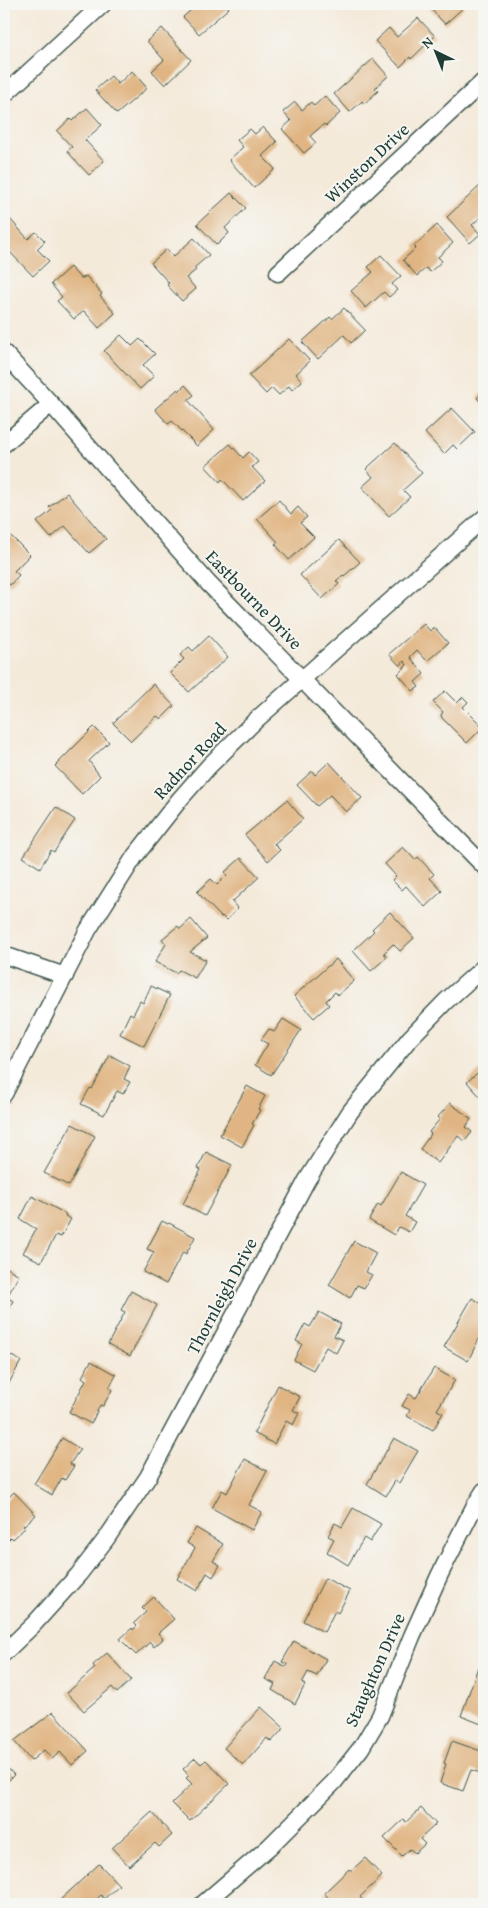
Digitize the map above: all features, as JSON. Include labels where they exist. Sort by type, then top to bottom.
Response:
[{"type":"street","points":[[4,95],[103,4]]},
{"type":"street","name":"Winston Drive","points":[[278,273],[484,81]]},
{"type":"street","name":"Eastbourne Drive","points":[[4,353],[208,582],[484,866]]},
{"type":"street","points":[[4,444],[51,404]]},
{"type":"street","name":"Radnor Road","points":[[4,1094],[88,930],[122,874],[180,799],[224,750],[484,518]]},
{"type":"street","points":[[4,955],[64,976]]},
{"type":"street","name":"Thornleigh Drive","points":[[4,1653],[79,1574],[144,1484],[306,1180],[350,1112],[410,1038],[451,996],[484,967]]},
{"type":"street","name":"Staughton Drive","points":[[203,1904],[268,1847],[334,1782],[361,1748],[380,1716],[412,1636],[440,1574],[484,1491]]},
{"type":"building","points":[[198,4],[226,4],[229,8],[199,34],[183,17]]},
{"type":"building","points":[[426,4],[461,4],[464,7],[445,24]]},
{"type":"building","points":[[418,18],[435,36],[400,67],[375,41],[389,28],[397,37]]},
{"type":"building","points":[[162,28],[191,60],[165,85],[152,71],[164,60],[147,41]]},
{"type":"building","points":[[373,59],[388,76],[375,88],[378,91],[364,104],[362,101],[350,112],[334,94]]},
{"type":"building","points":[[132,71],[147,88],[117,114],[95,90],[111,76],[118,84]]},
{"type":"building","points":[[325,96],[340,113],[326,126],[324,124],[310,136],[316,143],[304,153],[282,129],[291,121],[283,112],[295,102],[302,110],[311,102],[314,106]]},
{"type":"building","points":[[87,108],[102,125],[85,140],[104,161],[89,175],[67,151],[72,147],[57,131],[70,119],[72,121]]},
{"type":"building","points":[[263,127],[277,142],[262,156],[275,169],[254,188],[229,160],[243,147],[237,140],[250,129],[255,134]]},
{"type":"building","points":[[484,182],[484,214],[472,225],[480,234],[470,243],[447,217]]},
{"type":"building","points":[[231,193],[246,208],[225,228],[229,233],[217,245],[197,224]]},
{"type":"building","points":[[9,218],[28,239],[36,232],[45,241],[37,249],[49,261],[33,276],[4,246],[4,223]]},
{"type":"building","points":[[437,225],[453,243],[438,257],[442,261],[430,272],[426,268],[417,276],[403,260],[416,248],[414,246]]},
{"type":"building","points":[[194,238],[209,255],[186,278],[196,289],[182,301],[167,285],[169,283],[151,263],[167,249],[173,257]]},
{"type":"building","points":[[381,255],[401,276],[392,284],[397,290],[389,297],[384,292],[366,308],[351,291],[373,272],[368,267]]},
{"type":"building","points":[[70,267],[81,279],[86,276],[115,313],[99,328],[84,311],[74,319],[57,301],[62,297],[51,284]]},
{"type":"building","points":[[344,308],[365,330],[351,343],[344,335],[318,359],[302,342],[330,317],[332,319]]},
{"type":"building","points":[[121,335],[132,346],[140,339],[155,354],[143,365],[154,376],[140,389],[104,351]]},
{"type":"building","points":[[289,339],[310,361],[296,374],[302,381],[292,390],[289,386],[279,395],[272,388],[266,394],[249,376]]},
{"type":"building","points":[[185,385],[194,395],[188,400],[214,430],[197,446],[172,421],[168,424],[155,409]]},
{"type":"building","points":[[484,391],[484,405],[477,398]]},
{"type":"building","points":[[452,408],[475,432],[457,449],[453,445],[444,454],[425,433]]},
{"type":"building","points":[[395,443],[422,473],[403,490],[410,497],[389,516],[362,487],[373,477],[366,469]]},
{"type":"building","points":[[230,444],[243,458],[249,452],[258,462],[252,467],[265,481],[243,501],[222,479],[220,482],[205,466]]},
{"type":"building","points":[[67,493],[106,539],[89,553],[65,526],[51,538],[37,522],[52,510],[49,507]]},
{"type":"building","points":[[279,500],[291,514],[298,507],[307,517],[300,523],[314,537],[289,560],[275,544],[278,542],[257,519]]},
{"type":"building","points":[[10,535],[30,555],[14,571],[19,575],[10,585],[4,580],[4,542]]},
{"type":"building","points":[[339,540],[360,562],[336,581],[339,584],[322,599],[300,575]]},
{"type":"building","points":[[424,624],[430,631],[434,627],[448,643],[427,661],[417,650],[410,657],[424,674],[415,682],[419,687],[413,691],[398,674],[407,665],[404,661],[400,666],[389,654]]},
{"type":"building","points":[[209,636],[228,657],[189,692],[170,673],[184,659],[180,655],[189,647],[193,651]]},
{"type":"building","points":[[153,684],[174,706],[161,719],[157,716],[131,741],[113,723]]},
{"type":"building","points":[[445,691],[457,703],[463,697],[468,702],[463,707],[483,727],[467,743],[442,718],[443,712],[433,702]]},
{"type":"building","points":[[94,727],[109,742],[89,761],[100,776],[82,794],[55,766]]},
{"type":"building","points":[[329,762],[362,798],[346,812],[330,795],[317,806],[297,785],[312,771],[315,775]]},
{"type":"building","points":[[287,800],[303,819],[274,844],[280,850],[268,861],[245,835]]},
{"type":"building","points":[[56,807],[75,820],[54,852],[51,850],[40,868],[23,857]]},
{"type":"building","points":[[4,816],[9,817],[5,841],[4,841]]},
{"type":"building","points":[[403,847],[415,860],[418,857],[434,874],[430,878],[442,891],[425,907],[406,886],[402,890],[392,880],[396,876],[385,864]]},
{"type":"building","points":[[241,858],[259,877],[232,902],[238,909],[226,920],[197,892],[211,879],[217,885],[227,875],[225,872]]},
{"type":"building","points":[[390,912],[414,938],[400,951],[393,944],[384,953],[387,957],[371,971],[353,951]]},
{"type":"building","points":[[191,919],[207,938],[190,952],[206,960],[195,978],[179,970],[176,973],[155,962],[166,944],[162,939],[178,926],[180,929]]},
{"type":"building","points":[[336,959],[354,981],[338,995],[335,992],[326,1001],[329,1005],[314,1018],[294,996]]},
{"type":"building","points":[[151,986],[170,995],[144,1046],[120,1034],[130,1013],[133,1015],[140,1001],[143,1003]]},
{"type":"building","points":[[283,1019],[301,1030],[271,1075],[255,1065],[268,1044],[261,1040],[269,1029],[274,1032]]},
{"type":"building","points":[[110,1055],[130,1066],[124,1079],[130,1082],[123,1094],[117,1091],[104,1115],[81,1104],[90,1088],[92,1089]]},
{"type":"building","points":[[484,1067],[484,1101],[467,1082]]},
{"type":"building","points":[[247,1086],[265,1096],[252,1124],[254,1125],[242,1147],[220,1135]]},
{"type":"building","points":[[450,1103],[471,1119],[466,1127],[472,1132],[465,1141],[458,1136],[438,1163],[420,1149],[431,1134],[429,1132],[440,1119],[438,1117]]},
{"type":"building","points":[[72,1124],[95,1136],[69,1186],[44,1173]]},
{"type":"building","points":[[206,1152],[232,1165],[205,1216],[183,1204],[201,1170],[198,1168]]},
{"type":"building","points":[[401,1172],[423,1185],[405,1216],[415,1222],[409,1232],[399,1227],[394,1235],[369,1220],[378,1204],[381,1206]]},
{"type":"building","points":[[32,1196],[66,1214],[65,1216],[71,1219],[61,1237],[56,1235],[41,1262],[23,1253],[36,1229],[20,1219]]},
{"type":"building","points":[[162,1221],[195,1237],[186,1254],[183,1252],[166,1284],[143,1272],[154,1252],[147,1249]]},
{"type":"building","points":[[354,1241],[376,1253],[366,1272],[372,1275],[364,1288],[357,1285],[350,1298],[329,1285]]},
{"type":"building","points":[[4,1266],[19,1275],[7,1297],[13,1301],[7,1312],[4,1310]]},
{"type":"building","points":[[131,1291],[157,1305],[130,1356],[108,1344],[125,1312],[121,1310]]},
{"type":"building","points":[[472,1298],[484,1305],[484,1328],[468,1361],[444,1347]]},
{"type":"building","points":[[319,1312],[341,1324],[334,1336],[343,1340],[336,1353],[326,1347],[313,1370],[294,1360],[302,1344],[296,1341],[305,1324],[310,1327]]},
{"type":"building","points":[[4,1352],[21,1361],[8,1385],[4,1382]]},
{"type":"building","points":[[91,1361],[116,1375],[109,1388],[112,1390],[103,1406],[100,1405],[91,1424],[69,1412],[86,1380],[82,1377]]},
{"type":"building","points":[[434,1368],[455,1380],[437,1410],[443,1413],[433,1430],[407,1416],[410,1410],[402,1406],[409,1394],[416,1398]]},
{"type":"building","points":[[278,1385],[300,1397],[293,1410],[299,1413],[293,1425],[286,1421],[274,1444],[254,1433]]},
{"type":"building","points":[[62,1438],[80,1449],[70,1464],[74,1466],[65,1480],[62,1478],[52,1495],[34,1484]]},
{"type":"building","points":[[394,1438],[418,1451],[399,1483],[395,1481],[386,1496],[367,1484]]},
{"type":"building","points":[[245,1459],[267,1471],[249,1505],[262,1512],[252,1530],[212,1508],[222,1490],[227,1493]]},
{"type":"building","points":[[14,1492],[36,1515],[23,1526],[25,1528],[13,1539],[11,1537],[4,1544],[4,1502]]},
{"type":"building","points":[[353,1508],[381,1524],[370,1542],[364,1538],[348,1565],[327,1552],[334,1539],[328,1536],[335,1523],[342,1527]]},
{"type":"building","points":[[196,1528],[223,1544],[213,1561],[220,1565],[213,1577],[207,1573],[197,1591],[177,1579],[195,1548],[187,1543]]},
{"type":"building","points":[[325,1578],[350,1591],[338,1613],[335,1611],[324,1632],[303,1621]]},
{"type":"building","points":[[154,1597],[174,1619],[158,1633],[163,1639],[154,1647],[150,1642],[136,1655],[120,1639],[137,1626],[134,1623],[146,1612],[142,1608]]},
{"type":"building","points":[[294,1641],[326,1659],[317,1676],[308,1672],[302,1683],[305,1685],[295,1704],[272,1690],[275,1684],[265,1679],[275,1661],[286,1667],[287,1664],[282,1662]]},
{"type":"building","points":[[107,1653],[131,1680],[117,1693],[112,1687],[84,1711],[67,1693],[95,1668],[93,1665]]},
{"type":"building","points":[[478,1667],[484,1670],[484,1725],[461,1716]]},
{"type":"building","points":[[261,1707],[284,1728],[271,1742],[267,1738],[243,1765],[224,1748]]},
{"type":"building","points":[[53,1712],[88,1751],[72,1765],[60,1752],[52,1759],[44,1750],[31,1761],[14,1741]]},
{"type":"building","points":[[452,1741],[484,1752],[484,1774],[471,1770],[463,1791],[440,1783],[446,1764],[444,1763]]},
{"type":"building","points":[[195,1758],[201,1764],[206,1760],[229,1784],[190,1821],[172,1803],[192,1784],[186,1778],[189,1776],[183,1769]]},
{"type":"building","points":[[4,1764],[14,1775],[4,1785]]},
{"type":"building","points":[[421,1808],[436,1824],[420,1839],[425,1844],[415,1853],[410,1849],[402,1856],[384,1838],[404,1819],[406,1822]]},
{"type":"building","points":[[152,1812],[172,1835],[159,1847],[155,1843],[129,1866],[112,1848]]},
{"type":"building","points":[[365,1858],[382,1876],[360,1897],[365,1903],[334,1904],[324,1893],[349,1869],[351,1871]]},
{"type":"building","points":[[99,1864],[119,1885],[104,1899],[101,1895],[92,1904],[62,1904],[59,1901]]}]
